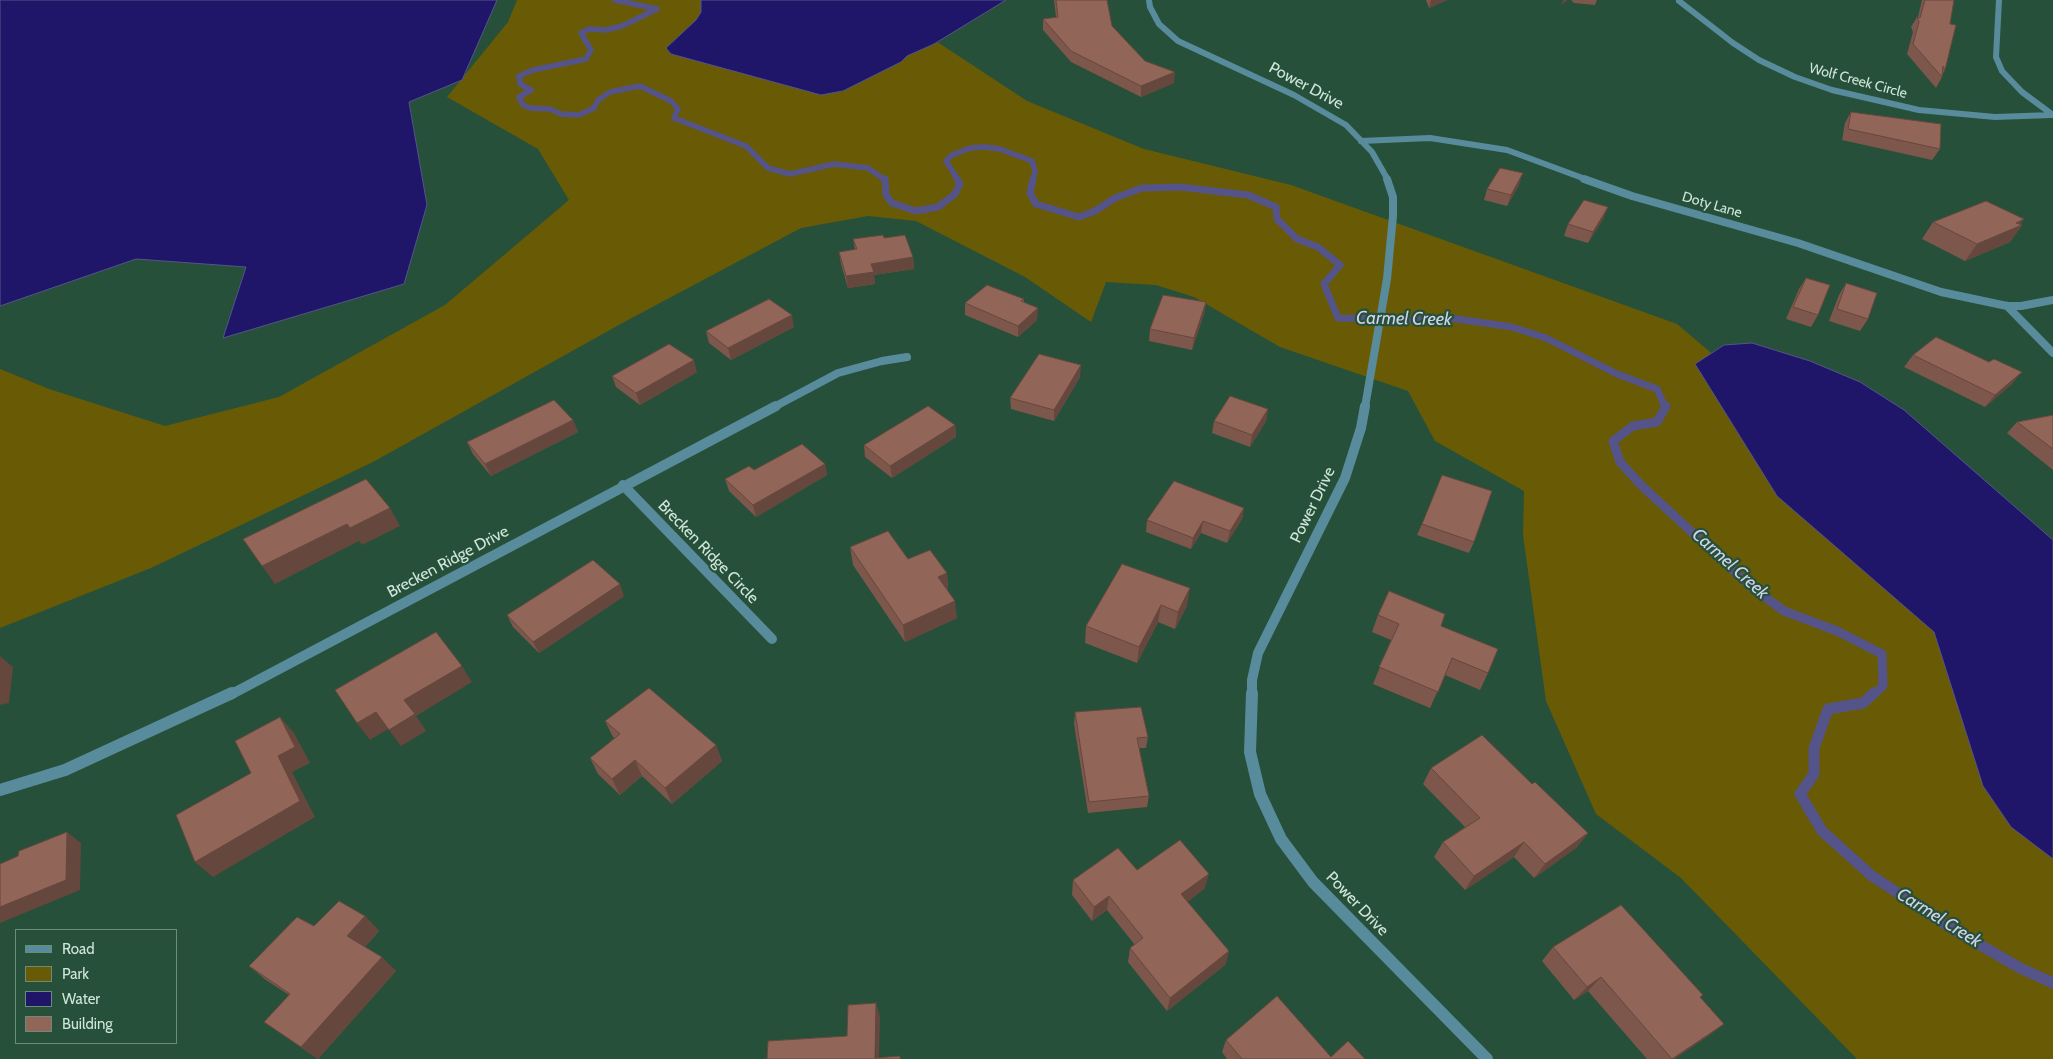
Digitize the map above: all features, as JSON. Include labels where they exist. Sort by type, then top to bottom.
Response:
[{"type":"street","name":"Power Drive","points":[[1149,0],[1150,7],[1160,24],[1178,41],[1320,108],[1346,126],[1372,152],[1382,169],[1393,197],[1387,279],[1376,351],[1361,428],[1345,478],[1258,653],[1252,680],[1250,752],[1260,794],[1281,839],[1313,882],[1487,1059]]},
{"type":"street","points":[[1999,0],[1996,57],[2002,71],[2022,92],[2053,115]]},
{"type":"street","name":"Wolf Creek Circle","points":[[1679,1],[1732,43],[1759,60],[1795,77],[1832,90],[1910,108],[1964,116],[2053,115]]},
{"type":"street","name":"Doty Lane","points":[[1361,141],[1395,138],[1430,138],[1507,150],[1632,196],[1798,243],[1941,292],[2007,306],[2022,306],[2053,300]]},
{"type":"street","points":[[2007,306],[2053,353]]},
{"type":"street","name":"Brecken Ridge Drive","points":[[0,790],[65,770],[212,704],[838,373],[882,361],[907,357]]},
{"type":"street","name":"Brecken Ridge Circle","points":[[623,485],[772,639]]},
{"type":"green space","points":[[517,0],[848,0],[907,22],[1027,101],[1144,149],[1291,185],[1677,324],[2053,642],[2053,1059],[1857,1059],[1681,878],[1596,814],[1546,701],[1523,535],[1524,491],[1435,441],[1408,391],[1280,347],[1194,297],[1156,285],[1106,282],[1091,322],[1025,277],[916,221],[868,216],[801,228],[626,321],[373,462],[151,568],[0,628],[0,369],[49,389],[165,426],[279,397],[445,305],[569,200],[538,149],[447,97],[508,22]]},
{"type":"water","points":[[0,0],[497,0],[462,80],[409,102],[427,205],[404,284],[223,338],[246,267],[136,259],[0,306]]},
{"type":"water","points":[[701,0],[1006,0],[934,44],[907,56],[901,62],[843,91],[821,95],[671,54],[666,48],[696,20],[701,12]]},
{"type":"water","points":[[1752,343],[1810,361],[1860,382],[1904,410],[2053,540],[2053,859],[2011,827],[1983,786],[1934,632],[1777,496],[1695,364],[1724,345]]},
{"type":"building","points":[[1056,0],[1107,0],[1112,26],[1145,61],[1175,72],[1141,86],[1071,51],[1043,19],[1058,17]]},
{"type":"building","points":[[1925,0],[1954,0],[1950,24],[1956,25],[1945,70],[1943,66],[1942,77],[1913,44],[1919,22],[1917,17],[1920,18]]},
{"type":"building","points":[[1851,112],[1941,124],[1940,149],[1848,129]]},
{"type":"building","points":[[1500,168],[1523,173],[1511,195],[1487,189]]},
{"type":"building","points":[[1584,200],[1608,207],[1593,232],[1568,224]]},
{"type":"building","points":[[1986,201],[2024,219],[2016,223],[2022,225],[1977,244],[1933,222]]},
{"type":"building","points":[[883,235],[884,238],[905,235],[913,257],[871,264],[874,272],[846,276],[839,252],[857,249],[853,239]]},
{"type":"building","points":[[1806,278],[1830,285],[1818,315],[1793,307]]},
{"type":"building","points":[[1846,283],[1877,293],[1868,319],[1837,309]]},
{"type":"building","points":[[987,285],[1024,299],[1021,301],[1038,308],[1018,326],[965,303]]},
{"type":"building","points":[[1163,295],[1206,302],[1194,338],[1150,329]]},
{"type":"building","points":[[769,299],[792,315],[728,348],[706,331]]},
{"type":"building","points":[[1936,337],[1989,362],[1994,359],[2022,372],[1995,395],[1913,355]]},
{"type":"building","points":[[669,344],[694,360],[636,393],[612,376]]},
{"type":"building","points":[[1039,354],[1081,365],[1054,410],[1010,398]]},
{"type":"building","points":[[1230,396],[1268,409],[1252,435],[1214,421]]},
{"type":"building","points":[[554,400],[573,420],[485,464],[467,442]]},
{"type":"building","points":[[928,406],[955,425],[890,466],[864,445]]},
{"type":"building","points":[[2053,415],[2053,449],[2017,422]]},
{"type":"building","points":[[802,444],[825,464],[753,505],[725,479],[749,466],[754,470]]},
{"type":"building","points":[[1442,475],[1492,491],[1474,542],[1422,524]]},
{"type":"building","points":[[366,479],[390,508],[350,528],[347,524],[262,566],[243,539]]},
{"type":"building","points":[[1174,481],[1244,508],[1230,531],[1203,521],[1193,538],[1147,520]]},
{"type":"building","points":[[888,531],[908,559],[930,550],[947,573],[938,577],[955,601],[903,625],[850,547]]},
{"type":"building","points":[[593,560],[620,584],[533,642],[507,615]]},
{"type":"building","points":[[1122,564],[1190,588],[1178,612],[1161,605],[1139,647],[1086,626]]},
{"type":"building","points":[[1389,591],[1445,614],[1441,626],[1498,649],[1488,673],[1452,658],[1438,692],[1379,667],[1399,624],[1378,615]]},
{"type":"building","points":[[436,632],[462,666],[404,700],[415,714],[389,730],[376,712],[357,723],[335,690]]},
{"type":"building","points":[[649,688],[716,745],[665,788],[635,760],[612,779],[590,758],[620,734],[605,721]]},
{"type":"building","points":[[1141,707],[1148,737],[1137,738],[1149,796],[1089,802],[1075,712]]},
{"type":"building","points":[[280,717],[295,747],[278,756],[300,801],[195,862],[176,815],[251,773],[235,741]]},
{"type":"building","points":[[1482,735],[1532,784],[1535,782],[1588,833],[1545,864],[1524,842],[1474,876],[1443,842],[1480,818],[1431,768]]},
{"type":"building","points":[[67,832],[66,880],[0,907],[0,864],[18,856],[19,851]]},
{"type":"building","points":[[1180,840],[1209,874],[1181,894],[1229,951],[1170,998],[1130,948],[1143,938],[1109,896],[1094,907],[1073,880],[1118,848],[1137,870]]},
{"type":"building","points":[[339,901],[365,916],[347,936],[382,957],[301,1047],[264,1022],[290,994],[249,966],[297,917],[314,926]]},
{"type":"building","points":[[1621,905],[1703,995],[1700,997],[1724,1024],[1672,1059],[1601,977],[1587,987],[1553,947]]},
{"type":"building","points":[[1277,996],[1331,1057],[1348,1041],[1365,1059],[1242,1059],[1226,1040]]},
{"type":"building","points":[[876,1003],[875,1058],[900,1056],[900,1059],[767,1059],[768,1041],[847,1036],[848,1005]]},
{"type":"waterway","name":"Carmel Creek","points":[[615,0],[657,9],[622,26],[606,30],[589,29],[581,33],[591,50],[586,59],[533,70],[519,76],[520,84],[531,90],[519,97],[523,105],[530,108],[550,109],[561,114],[579,115],[594,108],[598,100],[610,92],[640,86],[671,101],[678,109],[674,118],[746,146],[768,168],[790,174],[834,164],[868,168],[885,180]]},
{"type":"waterway","name":"Carmel Creek","points":[[958,180],[946,161],[952,155],[970,148],[985,147],[1000,149],[1032,161],[1035,171],[1033,180]]},
{"type":"waterway","name":"Carmel Creek","points":[[885,179],[886,195],[892,203],[916,211],[938,207],[955,194],[960,183],[957,179]]},
{"type":"waterway","name":"Carmel Creek","points":[[1033,179],[1030,193],[1036,204],[1079,217],[1095,211],[1115,198],[1142,188],[1180,187],[1248,195],[1276,207],[1277,219],[1297,239],[1318,247],[1340,265],[1324,284],[1338,318],[1422,320],[1450,318],[1512,327],[1546,338],[1617,374],[1657,389],[1665,407]]},
{"type":"waterway","name":"Carmel Creek","points":[[1666,406],[1657,422],[1633,426],[1613,441],[1620,462],[1642,486],[1750,586],[1784,611],[1837,631],[1882,654],[1883,686],[1873,695]]},
{"type":"waterway","name":"Carmel Creek","points":[[1874,693],[1863,703],[1828,709],[1814,748],[1814,774],[1800,794],[1822,831],[1872,876],[1951,928],[2020,968],[2053,983]]}]
